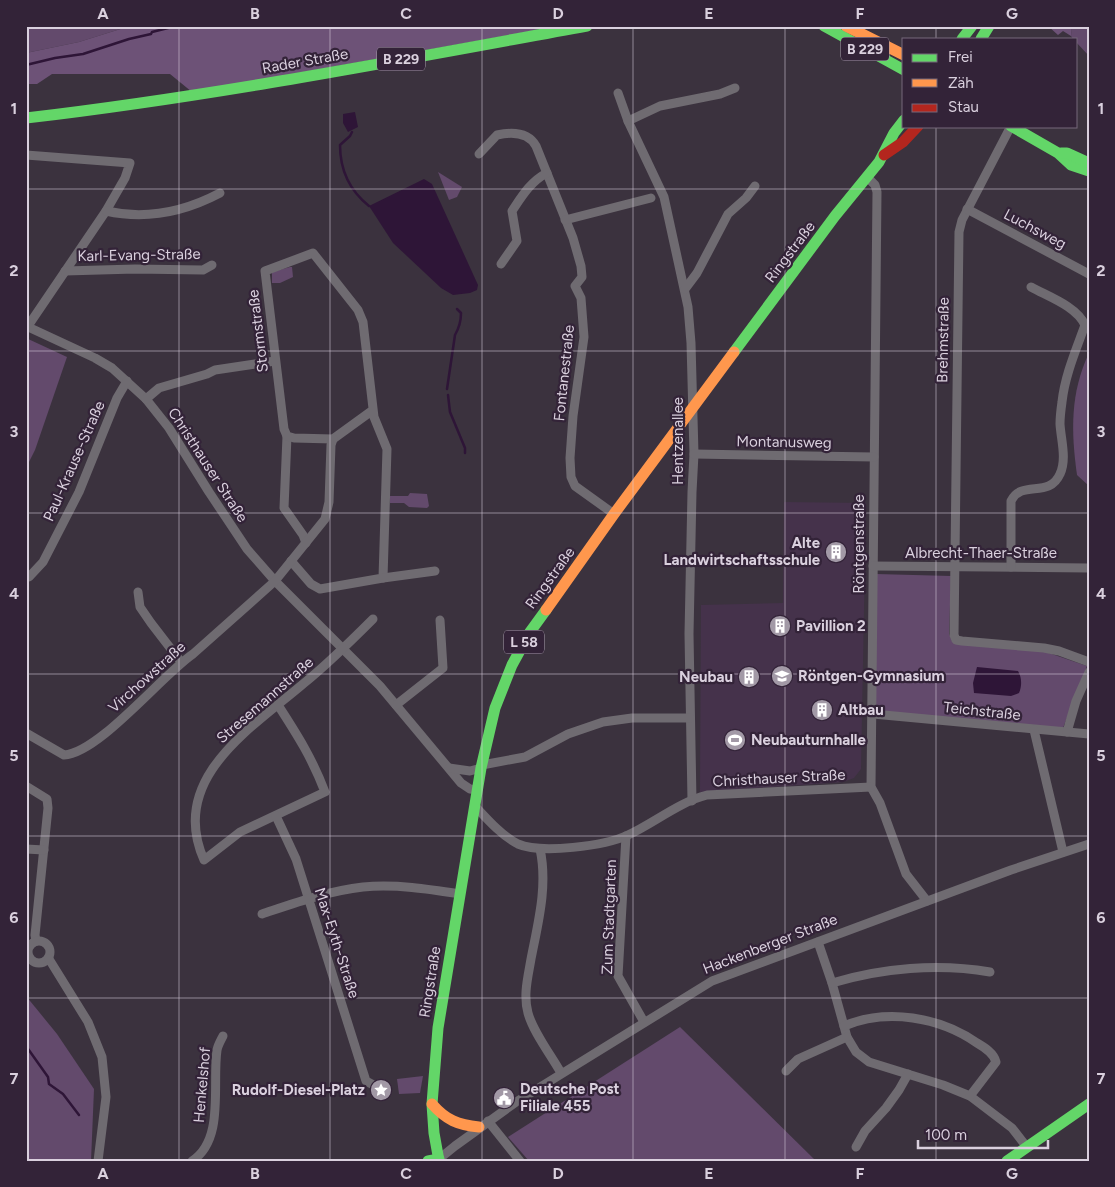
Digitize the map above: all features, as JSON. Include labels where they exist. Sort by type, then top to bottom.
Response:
[{"type":"main road","name":"Rader Straße","points":[[26,118],[122,107],[222,92],[587,26]]},
{"type":"main road","name":"B 229","points":[[824,26],[902,69]]},
{"type":"main road","name":"B 229","points":[[846,26],[902,54]]},
{"type":"main road","points":[[963,38],[972,26]]},
{"type":"main road","points":[[982,38],[989,26]]},
{"type":"main road","name":"Ringstraße","points":[[436,1160],[432,1104],[438,1028],[481,767],[495,708],[512,665],[530,632],[614,514],[693,410],[835,216],[884,155],[894,133],[902,123]]},
{"type":"main road","name":"Ringstraße","points":[[884,155],[903,142],[916,128]]},
{"type":"main road","points":[[1014,128],[1058,153],[1067,153],[1087,170]]},
{"type":"main road","points":[[432,1104],[442,1116],[454,1124],[484,1124]]},
{"type":"main road","points":[[1007,1161],[1089,1104]]},
{"type":"street","points":[[628,121],[660,106],[720,94],[735,88]]},
{"type":"street","name":"Hentzenallee","points":[[618,93],[628,121],[664,197],[685,289],[691,343],[694,454],[690,552],[692,801]]},
{"type":"street","name":"Brehmstraße","points":[[1010,128],[967,209],[959,232],[954,632],[956,640],[1044,648],[1089,662]]},
{"type":"street","name":"Fontanestraße","points":[[479,154],[493,137],[497,135],[525,135],[534,142],[566,220],[581,266],[582,277],[575,286],[581,298],[584,317],[584,337],[571,443],[571,477],[575,486],[614,514]]},
{"type":"street","name":"Karl-Evang-Straße","points":[[26,155],[130,163],[125,178],[106,211],[27,326]]},
{"type":"street","points":[[501,264],[517,241],[512,211],[527,189],[547,172]]},
{"type":"street","name":"Röntgenstraße","points":[[867,177],[875,185],[877,192],[871,787],[880,804],[906,874],[927,901]]},
{"type":"street","points":[[685,289],[697,273],[728,214],[746,198],[755,186]]},
{"type":"street","points":[[106,211],[124,215],[166,213],[198,205],[220,193]]},
{"type":"street","points":[[566,220],[651,198]]},
{"type":"street","name":"Luchsweg","points":[[967,209],[1089,274]]},
{"type":"street","name":"Stormstraße","points":[[306,543],[303,535],[284,508],[287,436],[284,429],[265,272],[313,253],[347,295],[362,319],[373,410]]},
{"type":"street","name":"Karl-Evang-Straße","points":[[65,271],[203,270],[212,265]]},
{"type":"street","points":[[1011,567],[1011,502],[1016,493],[1023,490],[1048,487],[1058,478],[1061,472],[1063,460],[1060,424],[1062,402],[1070,367],[1084,325],[1080,316],[1073,310],[1031,287]]},
{"type":"street","name":"Christhauser Straße","points":[[27,326],[95,358],[127,381],[146,398],[169,428],[247,549],[275,581],[396,705],[461,783],[478,790]]},
{"type":"street","points":[[146,398],[158,388],[216,370],[275,360]]},
{"type":"street","name":"Paul-Krause-Straße","points":[[29,577],[43,562],[79,492],[117,398],[127,381]]},
{"type":"street","points":[[275,581],[327,515],[331,444],[333,439],[373,410],[374,418],[387,448],[383,578]]},
{"type":"street","points":[[287,436],[294,438],[333,439]]},
{"type":"street","name":"Montanusweg","points":[[694,454],[874,457]]},
{"type":"street","points":[[290,561],[311,584],[320,589],[435,570]]},
{"type":"street","name":"Albrecht-Thaer-Straße","points":[[873,566],[1089,568]]},
{"type":"street","name":"Virchowstraße","points":[[26,734],[64,755],[79,752],[105,733],[163,682],[181,662],[193,654],[275,581]]},
{"type":"street","points":[[138,592],[140,607],[181,662]]},
{"type":"street","points":[[343,649],[373,619]]},
{"type":"street","points":[[396,705],[443,668],[440,620]]},
{"type":"street","name":"Stresemannstraße","points":[[276,816],[240,832],[204,860],[195,834],[195,820],[199,794],[204,781],[218,759],[231,744],[343,649]]},
{"type":"street","points":[[1067,732],[1076,701],[1089,672]]},
{"type":"street","points":[[276,816],[325,792],[306,747],[278,705]]},
{"type":"street","name":"Teichstraße","points":[[873,714],[1089,734]]},
{"type":"street","points":[[449,768],[470,770],[525,757],[568,734],[603,722],[632,718],[690,718]]},
{"type":"street","points":[[1034,730],[1064,852]]},
{"type":"street","points":[[26,786],[47,800],[48,808],[35,935],[36,941]]},
{"type":"street","name":"Christhauser Straße","points":[[476,806],[486,818],[511,840],[524,846],[540,848],[594,844],[626,836],[707,795],[871,787]]},
{"type":"street","name":"Max-Eyth-Straße","points":[[276,816],[296,859],[366,1081],[379,1088]]},
{"type":"street","name":"Zum Stadtgarten","points":[[626,836],[618,976],[644,1022]]},
{"type":"street","name":"Hackenberger Straße","points":[[436,1160],[484,1124],[561,1073],[712,982],[927,901],[1089,844]]},
{"type":"street","points":[[26,848],[44,850]]},
{"type":"street","points":[[540,848],[543,873],[542,900],[527,981],[526,1001],[532,1023],[561,1073]]},
{"type":"street","points":[[262,914],[347,889],[381,886],[416,887],[460,894]]},
{"type":"street","points":[[36,941],[48,944],[51,951],[49,959],[42,964],[33,962],[28,955],[27,950],[36,941]]},
{"type":"street","points":[[818,942],[847,1037],[856,1052],[864,1059],[970,1096],[1012,1128],[1026,1146]]},
{"type":"street","points":[[49,959],[91,1027],[102,1057],[106,1088],[106,1107],[98,1161]]},
{"type":"street","points":[[832,983],[860,976],[908,969],[967,969],[990,972]]},
{"type":"street","points":[[844,1026],[854,1021],[877,1017],[906,1017],[942,1024],[965,1034],[993,1055],[996,1062],[970,1096]]},
{"type":"street","name":"Henkelshof","points":[[192,1161],[204,1150],[211,1134],[214,1119],[218,1049],[223,1036]]},
{"type":"street","points":[[786,1071],[798,1059],[847,1037]]},
{"type":"street","points":[[856,1147],[865,1131],[900,1090],[908,1074]]},
{"type":"street","points":[[484,1124],[520,1161]]},
{"type":"shaded area","points":[[26,26],[130,26],[79,42],[26,53]]},
{"type":"shaded area","points":[[130,26],[560,26],[192,92],[170,74],[52,74],[37,84],[26,84],[26,53],[79,42]]},
{"type":"shaded area","points":[[1048,26],[1072,26],[1071,36],[1063,31],[1058,35]]},
{"type":"shaded area","points":[[1072,26],[1089,26],[1089,56],[1078,44],[1078,38],[1072,38]]},
{"type":"shaded area","points":[[355,112],[358,127],[348,132],[343,123],[343,114]]},
{"type":"shaded area","points":[[438,172],[462,187],[457,197],[449,200]]},
{"type":"shaded area","points":[[424,179],[432,184],[478,285],[477,290],[470,293],[453,295],[441,288],[393,243],[369,206]]},
{"type":"shaded area","points":[[292,267],[293,277],[280,283],[272,283],[272,272]]},
{"type":"shaded area","points":[[26,338],[67,357],[35,450],[26,468]]},
{"type":"shaded area","points":[[1089,353],[1089,486],[1077,475],[1073,428],[1078,383]]},
{"type":"shaded area","points":[[410,493],[427,494],[429,506],[427,508],[409,507],[404,503],[390,503],[390,496],[408,496]]},
{"type":"shaded area","name":"Röntgen-Gymnasium","points":[[784,502],[866,503],[861,769],[854,778],[843,782],[700,792],[701,605],[783,603]]},
{"type":"shaded area","points":[[876,574],[951,576],[949,634],[952,641],[1043,651],[1087,666],[1063,728],[876,711]]},
{"type":"shaded area","points":[[977,667],[1018,671],[1021,682],[1019,693],[1011,696],[974,693],[973,683]]},
{"type":"shaded area","points":[[26,996],[57,1034],[94,1089],[91,1161],[26,1161]]},
{"type":"shaded area","points":[[680,1027],[816,1161],[529,1161],[508,1137]]},
{"type":"shaded area","points":[[423,1076],[420,1093],[399,1094],[397,1079]]},
{"type":"waterway","points":[[26,65],[83,54],[176,26]]},
{"type":"waterway","points":[[352,132],[340,145],[342,163],[351,186],[369,206]]},
{"type":"waterway","points":[[447,389],[455,335],[461,318],[461,313],[457,309]]},
{"type":"waterway","points":[[448,395],[450,412],[465,448],[465,453]]},
{"type":"waterway","points":[[26,1046],[48,1077],[49,1084],[63,1094],[79,1115]]},
{"type":"traffic: fast","points":[[26,118],[237,88],[587,26]]},
{"type":"traffic: fast","points":[[824,26],[902,69]]},
{"type":"traffic: fast","points":[[963,38],[972,26]]},
{"type":"traffic: fast","points":[[982,38],[989,26]]},
{"type":"traffic: fast","points":[[734,352],[835,216],[879,162],[894,133],[902,123]]},
{"type":"traffic: fast","points":[[1014,128],[1058,153],[1071,165],[1089,171]]},
{"type":"traffic: fast","points":[[1061,153],[1067,153],[1089,163]]},
{"type":"traffic: fast","points":[[439,1161],[434,1133],[432,1104],[438,1028],[481,768],[495,708],[512,665],[530,632],[546,610]]},
{"type":"traffic: fast","points":[[1007,1161],[1089,1104]]},
{"type":"traffic: fast","points":[[428,1161],[439,1159]]},
{"type":"traffic: slow","points":[[846,26],[902,54]]},
{"type":"traffic: slow","points":[[546,610],[614,514],[734,352]]},
{"type":"traffic: slow","points":[[432,1104],[453,1121],[479,1127]]},
{"type":"traffic: jam","points":[[884,155],[903,142],[916,128]]},
{"type":"place","name":"Alte Landwirtschaftsschule","points":[[836,552]]},
{"type":"place","name":"Pavillion 2","points":[[780,626]]},
{"type":"place","name":"Röntgen-Gymnasium","points":[[782,676]]},
{"type":"place","name":"Neubau","points":[[749,677]]},
{"type":"place","name":"Altbau","points":[[822,710]]},
{"type":"place","name":"Neubauturnhalle","points":[[735,740]]},
{"type":"place","name":"Rudolf-Diesel-Platz","points":[[381,1090]]},
{"type":"place","name":"Deutsche Post Filiale 455","points":[[504,1098]]}]
